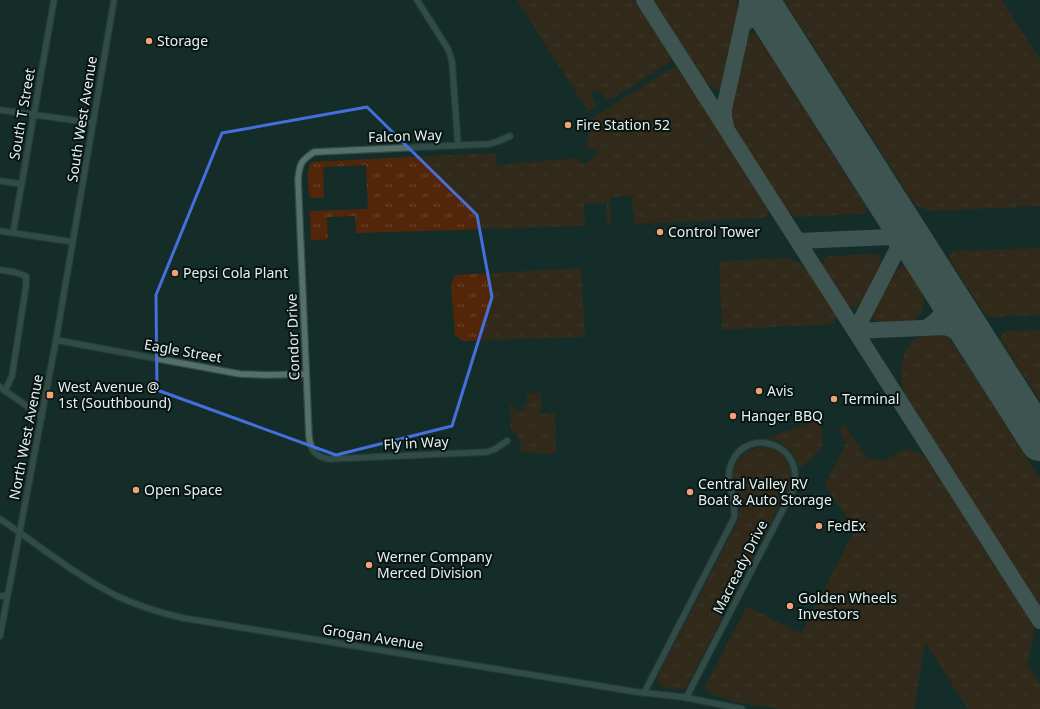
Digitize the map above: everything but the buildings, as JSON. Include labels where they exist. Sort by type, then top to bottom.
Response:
[{"type":"street","name":"South T Street","points":[[13,233],[54,0]]},
{"type":"street","name":"South West Avenue","points":[[73,242],[114,0]]},
{"type":"street","points":[[417,0],[448,48],[452,61],[458,145]]},
{"type":"street","points":[[0,110],[93,123]]},
{"type":"street","name":"Falcon Way","points":[[302,160],[314,152],[489,144],[510,136]]},
{"type":"street","name":"Condor Drive","points":[[302,160],[299,167],[298,178],[310,446],[315,453],[324,458]]},
{"type":"street","points":[[0,181],[22,184]]},
{"type":"street","points":[[0,231],[73,242]]},
{"type":"street","name":"North West Avenue","points":[[0,636],[42,417],[73,242]]},
{"type":"street","points":[[0,270],[26,276],[12,376],[2,389],[42,417]]},
{"type":"street","name":"Eagle Street","points":[[56,340],[240,374],[306,374]]},
{"type":"street","name":"Fly in Way","points":[[324,458],[487,452],[495,449],[506,441]]},
{"type":"street","name":"Macready Drive","points":[[644,692],[734,518],[735,504],[728,475],[731,463],[738,453],[748,445],[761,443],[772,444],[781,448],[789,455],[791,459],[795,474],[793,490],[686,698]]},
{"type":"street","name":"Grogan Avenue","points":[[0,519],[94,583],[125,599],[161,613],[183,618],[686,698],[742,709]]},
{"type":"street","points":[[0,596],[7,596]]},
{"type":"highlighted area","points":[[367,107],[477,215],[492,297],[452,426],[336,455],[157,390],[156,295],[222,133]]},
{"type":"green space","points":[[517,0],[635,0],[672,57],[670,62],[610,100],[606,99],[598,90],[591,94],[597,105],[588,111]]},
{"type":"green space","points":[[654,0],[735,0],[739,6],[739,12],[721,88],[718,90],[711,87],[705,81]]},
{"type":"green space","points":[[784,0],[1002,0],[1040,59],[1040,206],[928,211],[915,205]]},
{"type":"green space","points":[[754,33],[757,35],[867,208],[864,214],[797,217],[788,212],[731,119],[730,110],[746,41],[749,34]]},
{"type":"green space","points":[[674,67],[677,67],[680,71],[769,209],[765,218],[634,224],[632,196],[610,197],[611,225],[607,225],[606,203],[584,204],[585,226],[356,233],[355,216],[327,217],[328,239],[311,240],[310,211],[368,209],[366,165],[323,167],[324,198],[310,198],[308,174],[312,162],[495,153],[497,165],[578,158],[582,165],[599,153],[586,146],[592,118]]},
{"type":"green space","points":[[1040,248],[1040,315],[991,317],[984,313],[950,260],[950,254],[953,251]]},
{"type":"green space","points":[[876,254],[880,257],[881,264],[860,305],[856,308],[852,308],[848,305],[824,268],[824,260],[828,256]]},
{"type":"green space","points":[[787,258],[799,262],[806,269],[836,315],[834,323],[722,330],[719,261]]},
{"type":"green space","points":[[900,267],[905,267],[920,289],[924,301],[924,307],[921,313],[912,321],[876,322],[873,319],[873,313],[896,271]]},
{"type":"green space","points":[[581,268],[585,337],[465,341],[461,340],[455,335],[451,285],[454,277],[457,275]]},
{"type":"green space","points":[[1040,330],[1040,401],[1000,339],[1002,334],[1007,331]]},
{"type":"green space","points":[[941,334],[950,338],[1040,479],[1040,607],[908,400],[902,385],[901,368],[905,351],[916,339]]},
{"type":"green space","points":[[527,393],[541,393],[541,414],[555,413],[556,454],[520,452],[521,445],[519,440],[516,434],[511,430],[510,406],[515,406],[515,412],[523,412],[523,406],[527,405]]},
{"type":"green space","points":[[816,421],[823,436],[821,448],[812,459],[800,468],[792,452],[788,448],[773,439],[767,438]]},
{"type":"green space","points":[[845,425],[866,457],[884,461],[908,450],[913,450],[924,455],[1035,628],[1027,664],[1040,685],[1040,709],[968,709],[925,642],[914,709],[780,709],[731,701],[709,693],[705,687],[747,606],[801,634],[855,530],[825,485],[846,443],[839,429]]},
{"type":"green space","points":[[765,447],[778,452],[787,461],[791,473],[789,487],[687,686],[680,689],[664,687],[658,682],[658,675],[738,521],[740,501],[733,479],[735,466],[738,460],[747,452]]},
{"type":"taxiway","points":[[644,0],[1040,621]]},
{"type":"taxiway","points":[[726,126],[724,109],[748,0]]},
{"type":"taxiway","points":[[742,26],[752,20],[762,20],[772,26],[780,34]]},
{"type":"taxiway","points":[[859,337],[859,324],[898,246],[899,229],[891,207]]},
{"type":"taxiway","points":[[798,241],[890,237],[905,242],[925,260]]},
{"type":"taxiway","points":[[927,327],[941,315],[945,305],[942,287]]},
{"type":"taxiway","points":[[855,331],[945,327],[966,335],[984,353]]},
{"type":"runway","points":[[759,0],[1040,441]]},
{"type":"place","name":"Storage","points":[[149,41]]},
{"type":"place","name":"Fire Station 52","points":[[568,125]]},
{"type":"place","name":"Control Tower","points":[[660,232]]},
{"type":"place","name":"Pepsi Cola Plant","points":[[175,273]]},
{"type":"place","name":"Avis","points":[[759,391]]},
{"type":"place","name":"West Avenue @ 1st (Southbound)","points":[[50,395]]},
{"type":"place","name":"Terminal","points":[[834,399]]},
{"type":"place","name":"Hanger BBQ","points":[[733,416]]},
{"type":"place","name":"Open Space","points":[[136,490]]},
{"type":"place","name":"Central Valley RV Boat & Auto Storage","points":[[690,492]]},
{"type":"place","name":"FedEx","points":[[819,526]]},
{"type":"place","name":"Werner Company Merced Division","points":[[369,565]]},
{"type":"place","name":"Golden Wheels Investors","points":[[790,606]]}]
